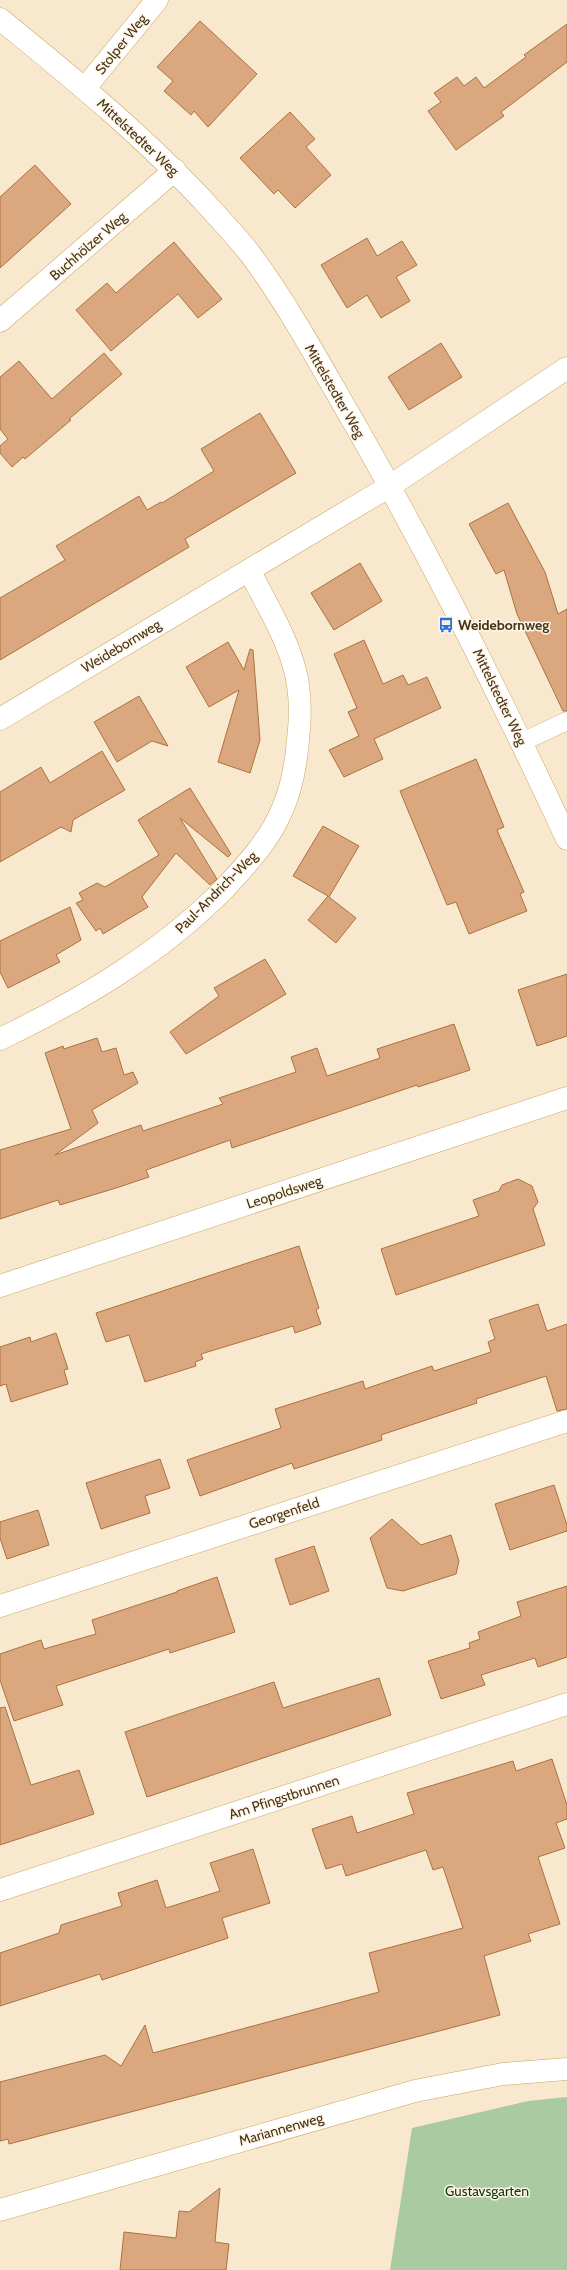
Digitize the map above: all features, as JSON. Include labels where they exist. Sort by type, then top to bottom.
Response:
[{"type":"street","name":"Stolper Weg","points":[[85,88],[157,0]]},
{"type":"street","name":"Mittelstedter Weg","points":[[0,20],[85,88],[176,170],[250,254],[306,339],[390,486],[460,618],[522,742],[567,839]]},
{"type":"street","name":"Buchhölzer Weg","points":[[0,321],[176,170]]},
{"type":"street","name":"Weidebornweg","points":[[0,718],[390,486],[567,368]]},
{"type":"street","name":"Paul-Andrich-Weg","points":[[0,1039],[55,1013],[112,980],[176,934],[248,864],[268,837],[282,810],[295,768],[300,714],[299,690],[294,663],[284,638],[249,570]]},
{"type":"street","name":"Leopoldsweg","points":[[0,1286],[567,1098]]},
{"type":"street","name":"Georgenfeld","points":[[0,1606],[567,1421]]},
{"type":"street","name":"Am Pfingstbrunnen","points":[[0,1890],[567,1704]]},
{"type":"street","name":"Mariannenweg","points":[[0,2210],[415,2091],[503,2074],[567,2069]]},
{"type":"lane","points":[[522,742],[567,721]]},
{"type":"green space","name":"Gustavsgarten","points":[[567,2097],[567,2270],[390,2270],[412,2128],[528,2101]]},
{"type":"building","points":[[200,21],[257,74],[208,127],[194,111],[191,115],[164,91],[173,81],[157,67]]},
{"type":"building","points":[[567,24],[567,62],[501,112],[504,116],[456,150],[428,111],[441,102],[434,93],[457,77],[464,86],[476,77],[484,88],[526,57],[524,55]]},
{"type":"building","points":[[290,112],[315,139],[306,147],[331,175],[295,208],[278,190],[274,194],[240,158]]},
{"type":"building","points":[[35,165],[71,204],[0,268],[0,197]]},
{"type":"building","points":[[367,238],[377,256],[402,241],[417,265],[396,277],[410,301],[381,318],[367,295],[347,308],[321,265]]},
{"type":"building","points":[[174,242],[222,299],[198,318],[178,294],[111,351],[76,310],[107,283],[116,293]]},
{"type":"building","points":[[441,343],[462,377],[409,410],[388,377]]},
{"type":"building","points":[[104,353],[122,374],[25,459],[23,457],[12,467],[0,453],[0,446],[8,439],[0,429],[0,377],[19,361],[52,399]]},
{"type":"building","points":[[260,413],[296,473],[185,539],[189,547],[0,660],[0,598],[65,560],[56,546],[139,496],[147,510],[161,502],[162,503],[214,471],[201,449]]},
{"type":"building","points":[[508,503],[545,572],[558,614],[567,609],[567,711],[563,711],[517,614],[504,570],[496,574],[469,524]]},
{"type":"building","points":[[360,563],[382,601],[334,630],[311,593]]},
{"type":"building","points":[[364,640],[383,684],[403,675],[408,685],[427,677],[441,708],[374,739],[383,759],[344,777],[329,750],[359,736],[348,712],[357,708],[334,654]]},
{"type":"building","points":[[228,642],[244,670],[250,649],[253,650],[260,740],[250,773],[218,762],[239,690],[209,707],[186,667]]},
{"type":"building","points":[[139,696],[168,746],[152,741],[117,762],[94,722]]},
{"type":"building","points":[[102,751],[125,790],[73,820],[71,832],[61,827],[0,862],[0,792],[41,767],[50,783]]},
{"type":"building","points":[[476,759],[504,827],[497,830],[524,892],[520,894],[527,911],[469,934],[456,902],[447,905],[400,791]]},
{"type":"building","points":[[190,788],[231,854],[228,857],[180,818],[217,879],[210,885],[176,853],[142,897],[148,907],[103,934],[100,928],[96,931],[76,903],[83,900],[79,893],[97,883],[105,887],[159,855],[138,820]]},
{"type":"building","points":[[323,826],[359,846],[329,897],[356,918],[336,943],[308,920],[328,896],[293,876]]},
{"type":"building","points":[[70,907],[81,940],[56,955],[60,962],[8,988],[0,972],[0,941]]},
{"type":"building","points":[[265,959],[286,994],[186,1054],[170,1032],[219,996],[214,988]]},
{"type":"building","points":[[567,974],[567,1036],[537,1046],[518,990]]},
{"type":"building","points":[[454,1024],[470,1070],[418,1087],[417,1085],[232,1148],[230,1140],[146,1170],[149,1177],[60,1205],[58,1200],[0,1219],[0,1150],[71,1129],[45,1053],[63,1046],[64,1049],[97,1038],[102,1052],[116,1048],[124,1075],[133,1072],[138,1083],[92,1110],[98,1123],[55,1155],[141,1125],[143,1131],[223,1104],[219,1098],[296,1072],[291,1057],[317,1048],[327,1076],[380,1058],[377,1049]]},
{"type":"building","points":[[518,1179],[532,1186],[538,1202],[533,1209],[545,1245],[396,1295],[381,1249],[479,1216],[473,1200],[499,1191],[502,1185]]},
{"type":"building","points":[[299,1246],[319,1308],[316,1310],[321,1324],[295,1333],[293,1326],[201,1354],[203,1359],[195,1362],[196,1366],[145,1382],[129,1335],[106,1342],[96,1313]]},
{"type":"building","points":[[538,1304],[547,1331],[567,1324],[567,1409],[557,1411],[546,1376],[476,1399],[477,1403],[381,1435],[382,1440],[294,1469],[292,1463],[200,1496],[187,1460],[281,1428],[275,1409],[363,1381],[365,1389],[432,1366],[434,1371],[491,1352],[488,1342],[495,1339],[489,1320]]},
{"type":"building","points":[[56,1333],[68,1369],[64,1370],[68,1384],[11,1402],[6,1384],[0,1386],[0,1347],[30,1337],[31,1342]]},
{"type":"building","points":[[160,1459],[170,1488],[145,1496],[150,1513],[101,1529],[86,1483]]},
{"type":"building","points":[[554,1485],[567,1525],[567,1531],[510,1550],[495,1504]]},
{"type":"building","points":[[38,1510],[49,1545],[7,1559],[0,1538],[0,1522]]},
{"type":"building","points":[[392,1519],[421,1545],[451,1535],[459,1561],[456,1574],[403,1591],[387,1588],[370,1538]]},
{"type":"building","points":[[314,1546],[329,1591],[290,1605],[275,1559]]},
{"type":"building","points":[[217,1577],[235,1632],[170,1653],[169,1649],[56,1686],[63,1705],[14,1721],[0,1680],[0,1654],[41,1640],[44,1649],[96,1634],[92,1620]]},
{"type":"building","points":[[567,1586],[567,1657],[538,1667],[535,1658],[481,1675],[485,1685],[441,1699],[428,1661],[470,1648],[469,1643],[480,1639],[478,1632],[521,1616],[517,1602]]},
{"type":"building","points":[[379,1678],[391,1715],[147,1797],[125,1732],[274,1682],[283,1708]]},
{"type":"building","points":[[5,1707],[31,1785],[79,1770],[94,1814],[0,1845],[0,1708]]},
{"type":"building","points":[[552,1759],[567,1805],[567,1819],[556,1823],[565,1848],[538,1857],[560,1924],[528,1934],[531,1941],[484,1956],[500,2015],[9,2144],[8,2139],[0,2141],[0,2082],[105,2055],[121,2066],[145,2025],[153,2053],[379,1992],[369,1953],[463,1928],[443,1867],[433,1870],[426,1850],[346,1876],[342,1864],[326,1869],[312,1829],[352,1816],[357,1833],[414,1814],[407,1793],[513,1761],[516,1771]]},
{"type":"building","points":[[253,1849],[270,1903],[222,1918],[228,1938],[102,1980],[100,1974],[0,2006],[0,1953],[59,1933],[61,1925],[122,1906],[118,1893],[157,1880],[166,1908],[220,1891],[210,1863]]},
{"type":"building","points":[[220,2188],[215,2242],[229,2244],[226,2270],[120,2270],[124,2232],[176,2238],[179,2211],[189,2212]]},
{"type":"place","name":"Weidebornweg","points":[[446,625]]}]
